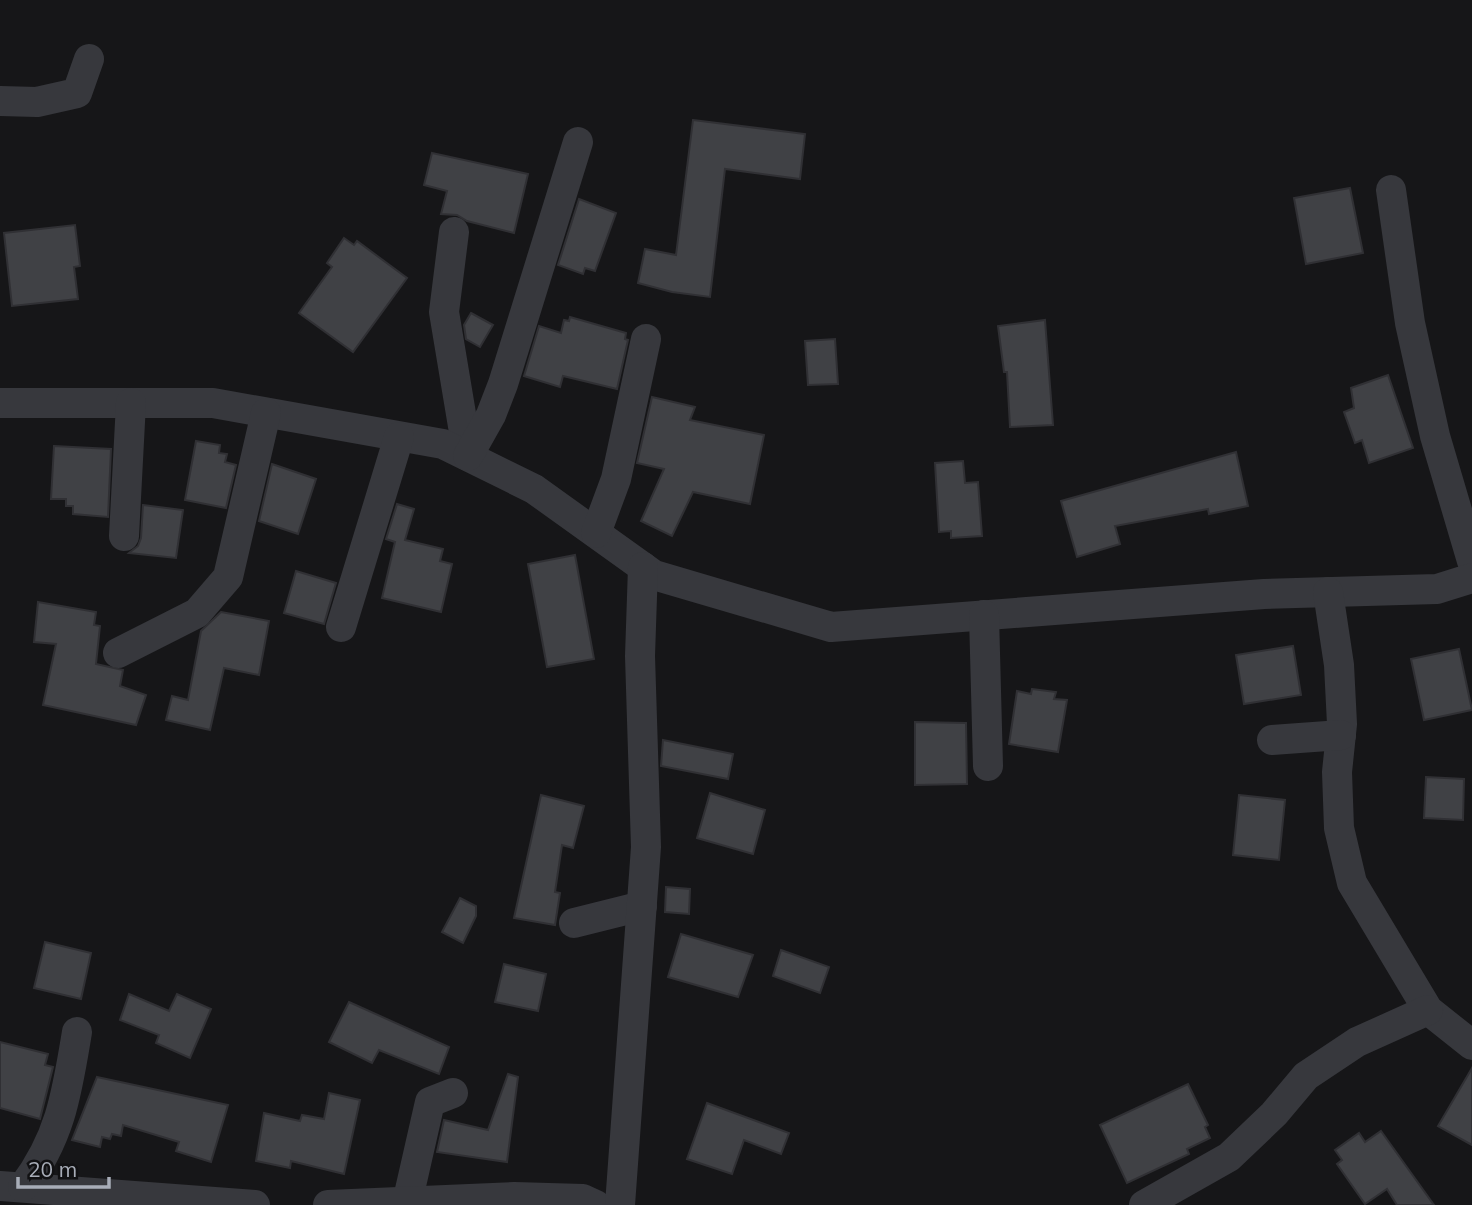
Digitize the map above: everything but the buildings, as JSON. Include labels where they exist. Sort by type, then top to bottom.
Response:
[{"type":"street","points":[[0,101],[37,102],[77,93],[89,58]]},
{"type":"street","points":[[468,456],[491,415],[503,384],[578,142]]},
{"type":"street","points":[[1391,190],[1410,323],[1435,436],[1472,561]]},
{"type":"street","points":[[454,232],[444,312],[468,456]]},
{"type":"street","points":[[596,533],[617,480],[646,339]]},
{"type":"street","points":[[0,403],[213,403],[443,444],[534,489],[654,575],[831,627],[1328,592],[1437,589],[1472,578]]},
{"type":"street","points":[[124,536],[131,403]]},
{"type":"street","points":[[118,653],[197,613],[228,577],[266,413]]},
{"type":"street","points":[[341,627],[399,437]]},
{"type":"street","points":[[620,1205],[646,847],[640,656],[643,567]]},
{"type":"street","points":[[1328,592],[1339,666],[1339,828],[1352,883],[1428,1010],[1472,1045]]},
{"type":"street","points":[[984,615],[988,766]]},
{"type":"street","points":[[1272,740],[1341,735]]},
{"type":"street","points":[[573,923],[642,906]]},
{"type":"street","points":[[1144,1205],[1229,1157],[1274,1114],[1306,1076],[1357,1042],[1428,1010]]},
{"type":"street","points":[[11,1186],[44,1160],[66,1102],[77,1032]]},
{"type":"street","points":[[407,1203],[430,1102],[453,1093]]},
{"type":"street","points":[[11,1186],[255,1205]]},
{"type":"street","points":[[328,1205],[514,1197],[587,1203]]}]
